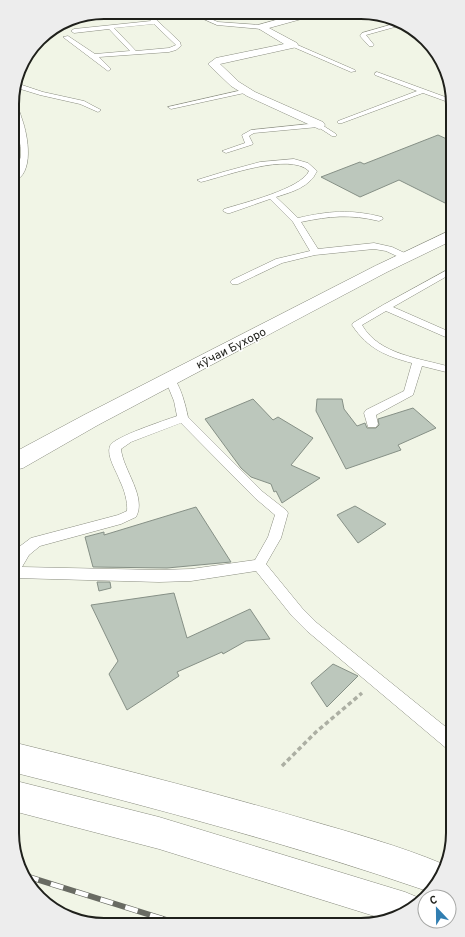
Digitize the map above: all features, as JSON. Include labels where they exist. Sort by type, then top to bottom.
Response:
[{"type":"street","points":[[261,27],[293,19]]},
{"type":"street","points":[[261,27],[292,45]]},
{"type":"street","points":[[292,45],[213,62],[217,69],[246,91],[318,125]]},
{"type":"street","name":"кӯчаи Бухоро","points":[[19,460],[91,420],[446,237]]},
{"type":"street","points":[[19,759],[245,818],[359,851],[434,877]]},
{"type":"street","points":[[19,797],[166,836],[401,908]]},
{"type":"lane","points":[[94,56],[169,50],[178,46],[178,44],[151,19]]},
{"type":"lane","points":[[207,19],[217,23],[261,27]]},
{"type":"lane","points":[[74,31],[154,22]]},
{"type":"lane","points":[[371,45],[362,36],[364,34],[393,26]]},
{"type":"lane","points":[[110,27],[134,52]]},
{"type":"lane","points":[[66,36],[94,56],[108,69]]},
{"type":"lane","points":[[292,45],[353,71]]},
{"type":"lane","points":[[377,74],[446,99]]},
{"type":"lane","points":[[21,87],[42,94],[82,102],[98,110]]},
{"type":"lane","points":[[171,107],[246,91]]},
{"type":"lane","points":[[340,122],[423,91]]},
{"type":"lane","points":[[19,122],[25,160],[22,171],[19,174]]},
{"type":"lane","points":[[226,151],[249,144],[244,136],[249,132],[318,125],[334,135]]},
{"type":"lane","points":[[201,180],[280,162],[301,162],[312,168],[312,174],[305,181],[290,189],[226,210]]},
{"type":"lane","points":[[271,196],[296,221],[315,252]]},
{"type":"lane","points":[[296,221],[345,212],[361,214],[379,219]]},
{"type":"lane","points":[[235,282],[275,263],[315,252],[378,246],[389,249],[406,257]]},
{"type":"lane","points":[[446,274],[411,292],[357,325],[358,329],[378,347],[386,351],[418,362],[446,369]]},
{"type":"lane","points":[[386,307],[446,334]]},
{"type":"lane","points":[[372,424],[370,413],[409,393],[418,362]]},
{"type":"lane","points":[[170,379],[184,418],[260,495],[282,513],[274,538],[259,565]]},
{"type":"lane","points":[[19,559],[24,551],[36,542],[121,519],[132,514],[134,509],[132,496],[116,457],[115,447],[127,439],[184,418]]},
{"type":"lane","points":[[19,572],[159,576],[191,574],[259,565]]},
{"type":"lane","points":[[259,565],[297,612],[326,639],[419,713],[446,737]]},
{"type":"path","points":[[282,766],[316,732],[377,680]]},
{"type":"building","points":[[438,135],[446,139],[446,204],[399,180],[360,197],[321,177],[360,162],[364,164]]},
{"type":"building","points":[[253,399],[273,420],[278,417],[313,438],[291,465],[320,478],[282,503],[276,491],[274,492],[271,484],[251,477],[241,468],[205,419]]},
{"type":"building","points":[[317,399],[342,399],[344,409],[357,426],[365,423],[367,428],[376,428],[379,425],[378,419],[413,408],[436,428],[398,445],[401,450],[346,469],[316,411]]},
{"type":"building","points":[[355,506],[386,524],[358,543],[337,515]]},
{"type":"building","points":[[196,507],[231,562],[167,568],[93,567],[85,537],[104,532],[104,535]]},
{"type":"building","points":[[97,582],[110,582],[111,588],[99,591]]},
{"type":"building","points":[[174,593],[187,638],[250,609],[270,639],[246,641],[223,654],[222,652],[177,672],[179,676],[127,710],[109,674],[118,661],[91,605]]},
{"type":"building","points":[[333,664],[358,676],[327,707],[311,683]]},
{"type":"railway","points":[[32,878],[160,918]]}]
